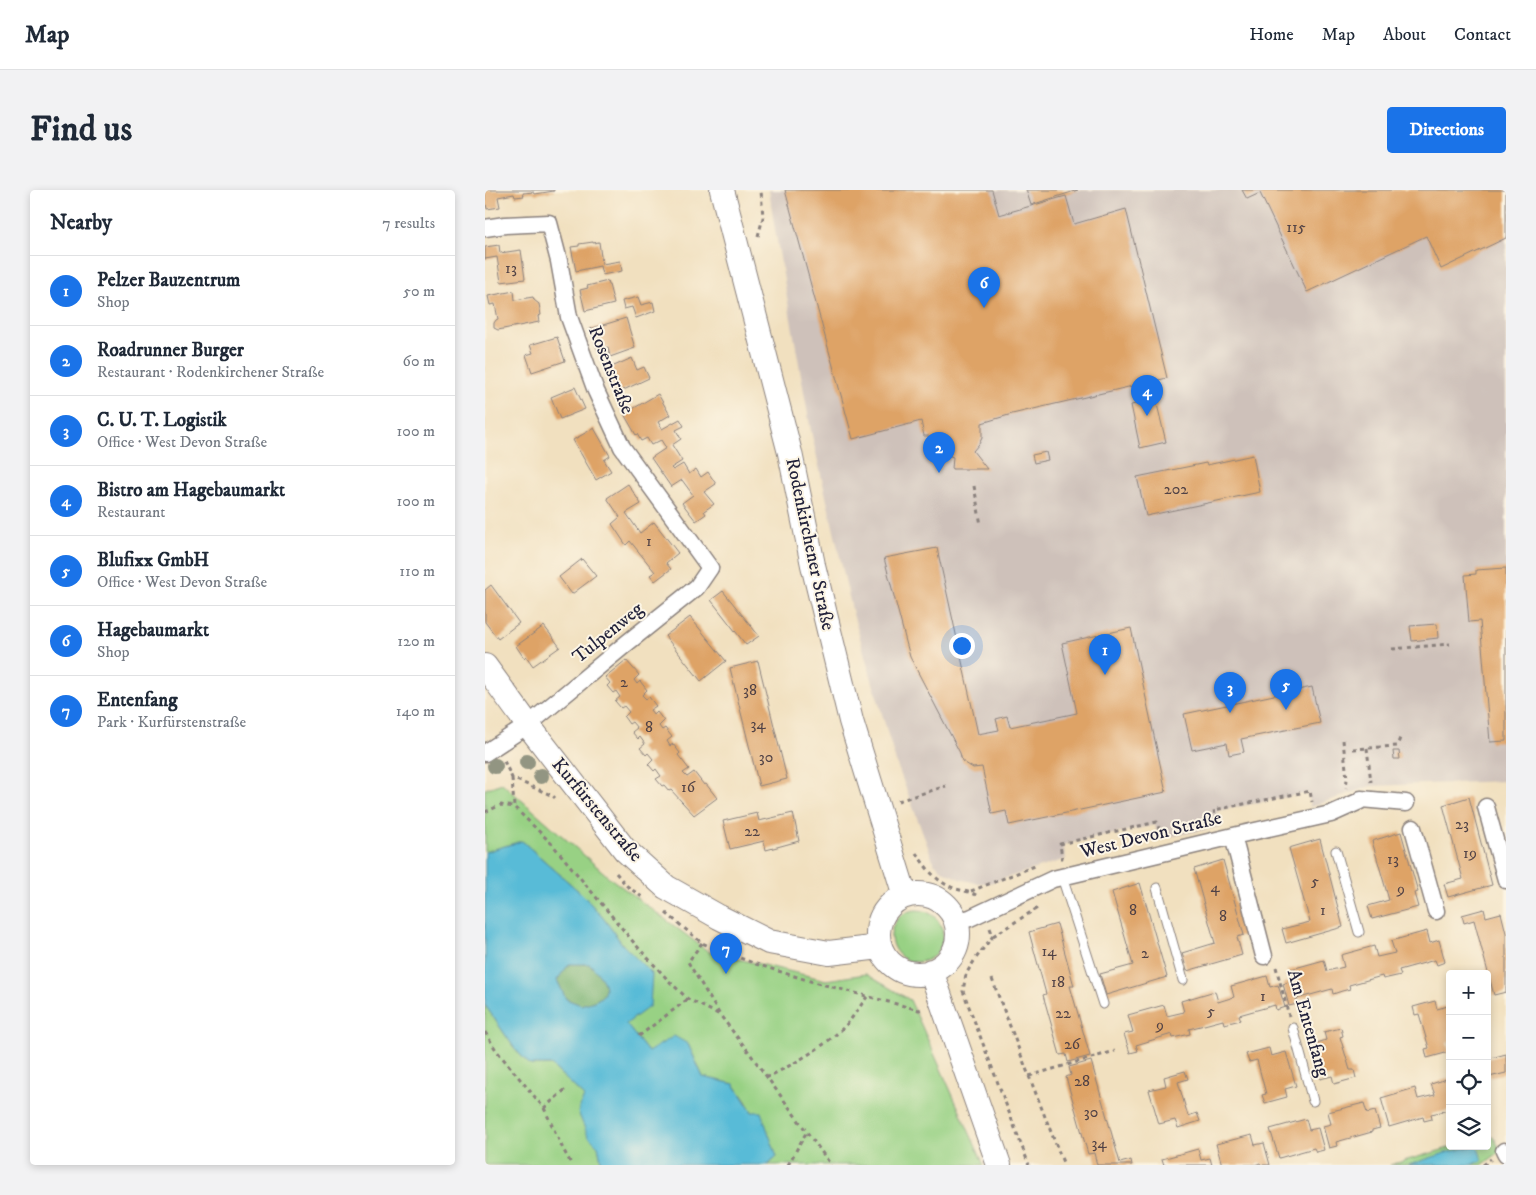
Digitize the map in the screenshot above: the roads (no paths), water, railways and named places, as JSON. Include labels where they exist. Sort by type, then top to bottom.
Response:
[{"type":"main road","name":"Rodenkirchener Straße","points":[[722,190],[790,453],[813,565],[851,721],[905,896]]},
{"type":"main road","name":"Kurfürstenstraße","points":[[485,666],[528,725],[625,850],[666,886],[719,917],[769,942],[829,953],[880,947]]},
{"type":"main road","points":[[925,894],[938,899],[948,908],[956,922],[957,943],[951,956],[939,968],[931,972],[916,974],[902,970],[889,962],[880,947],[878,927],[883,914],[893,902],[905,896],[925,894]]},
{"type":"main road","points":[[931,972],[999,1165]]},
{"type":"street","name":"Rosenstraße","points":[[485,228],[549,223],[559,261],[569,317],[596,391],[622,447],[710,568]]},
{"type":"street","name":"Tulpenweg","points":[[485,753],[528,725],[697,587],[710,568]]},
{"type":"street","name":"West Devon Straße","points":[[956,922],[985,911],[1053,879],[1064,883],[1233,836],[1331,814],[1360,800],[1406,802]]},
{"type":"street","points":[[1486,807],[1506,880]]},
{"type":"street","points":[[1413,828],[1436,910]]},
{"type":"street","points":[[1233,836],[1270,960]]},
{"type":"lane","points":[[1336,851],[1359,932]]},
{"type":"lane","points":[[1064,883],[1103,1004]]},
{"type":"lane","points":[[1157,888],[1183,980]]},
{"type":"lane","name":"Am Entenfang","points":[[1293,1028],[1313,1101]]},
{"type":"water","points":[[522,841],[583,895],[623,945],[652,974],[650,1006],[626,1024],[648,1052],[674,1036],[688,1044],[703,1077],[734,1084],[752,1112],[761,1112],[777,1157],[768,1165],[602,1165],[598,1146],[588,1136],[578,1112],[584,1096],[551,1065],[530,1065],[515,1049],[485,1005],[485,852]],"holes":[[[569,964],[590,964],[603,980],[604,994],[598,999],[581,1005],[566,999],[557,980]]]},
{"type":"water","points":[[1479,1150],[1482,1160],[1471,1165],[1409,1165],[1448,1152]]},
{"type":"place","name":"Hagebaumarkt","points":[[984,308]]},
{"type":"place","name":"Bistro am Hagebaumarkt","points":[[1147,416]]},
{"type":"place","name":"Roadrunner Burger","points":[[939,473]]},
{"type":"place","name":"Pelzer Bauzentrum","points":[[1105,675]]},
{"type":"place","name":"Blufixx GmbH","points":[[1286,710]]},
{"type":"place","name":"C. U. T. Logistik","points":[[1230,713]]},
{"type":"place","name":"Entenfang","points":[[726,974]]}]
